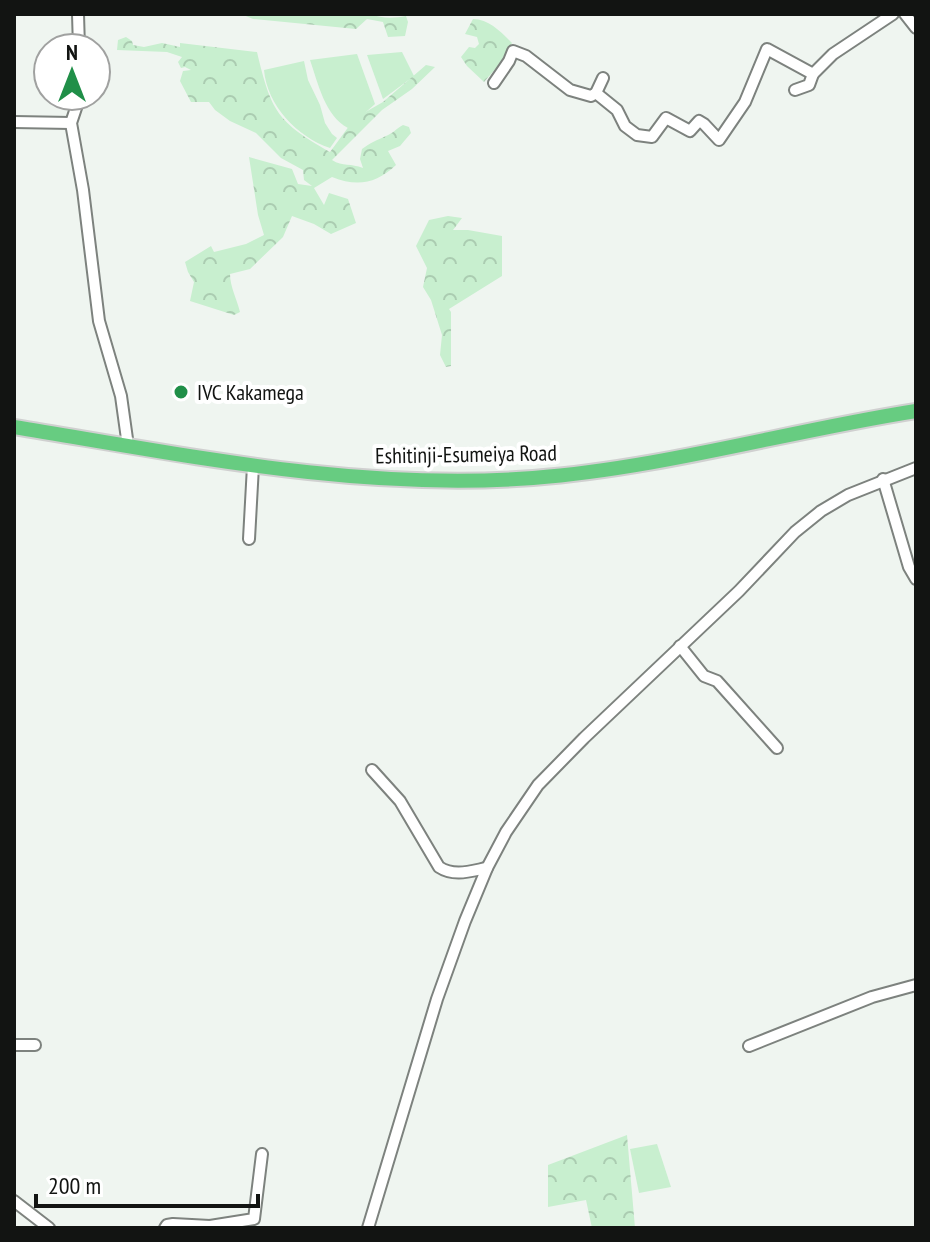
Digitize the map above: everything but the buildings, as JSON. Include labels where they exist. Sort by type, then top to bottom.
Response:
[{"type":"highway","name":"Eshitinji-Esumeiya Road","points":[[14,427],[253,466],[342,477],[457,480],[531,478],[626,466],[916,411]]},
{"type":"street","points":[[795,90],[809,85],[813,74],[833,54],[893,14]]},
{"type":"street","points":[[905,14],[916,28]]},
{"type":"street","points":[[596,93],[617,110],[625,126],[637,135],[652,137],[666,118],[690,131],[699,121],[719,140],[745,102],[767,49],[813,74]]},
{"type":"street","points":[[494,83],[513,51],[534,61],[570,90],[585,95],[596,93],[603,78]]},
{"type":"street","points":[[75,112],[71,123],[83,190],[99,321],[121,396],[128,446]]},
{"type":"street","points":[[14,122],[71,123]]},
{"type":"street","points":[[249,539],[253,466]]},
{"type":"street","points":[[373,1227],[437,999],[465,921],[506,832],[538,785],[739,591],[795,532],[848,495],[916,468]]},
{"type":"street","points":[[883,479],[909,567],[916,579]]},
{"type":"street","points":[[680,646],[704,676],[717,681],[777,748]]},
{"type":"street","points":[[372,770],[400,801],[439,867],[448,873],[487,868]]},
{"type":"street","points":[[749,1046],[872,997],[916,985]]},
{"type":"street","points":[[14,1045],[35,1045]]},
{"type":"street","points":[[165,1228],[173,1224],[210,1226],[254,1219],[262,1154]]},
{"type":"street","points":[[14,1201],[49,1228]]},
{"type":"green space","points":[[241,14],[371,14],[388,18],[406,16],[408,22],[405,36],[388,37],[383,22],[367,19],[356,29],[253,19]]},
{"type":"green space","points":[[473,19],[489,24],[512,43],[484,82],[461,57],[469,47],[475,48],[479,44],[477,37],[465,34]]},
{"type":"green space","points":[[126,37],[133,45],[144,47],[162,43],[180,47],[180,43],[257,52],[272,102],[279,113],[298,132],[330,152],[355,118],[383,102],[426,65],[435,67],[412,89],[382,110],[332,160],[363,168],[360,159],[362,149],[403,125],[409,127],[411,133],[400,146],[388,151],[396,165],[374,180],[358,183],[332,177],[314,188],[324,205],[329,193],[348,199],[356,223],[331,234],[292,216],[283,237],[250,269],[230,274],[240,312],[234,315],[190,301],[194,282],[185,262],[211,246],[214,252],[246,244],[264,235],[249,157],[292,169],[298,184],[312,186],[304,180],[303,170],[281,158],[256,133],[230,121],[209,102],[191,102],[180,81],[183,71],[191,70],[181,68],[178,62],[182,57],[167,52],[117,50],[118,40]]},
{"type":"green space","points":[[402,52],[414,76],[383,99],[367,55]]},
{"type":"green space","points":[[357,54],[375,104],[348,128],[333,116],[310,60]]},
{"type":"green space","points":[[304,61],[325,123],[337,138],[330,148],[295,128],[278,107],[266,83],[264,70]]},
{"type":"green space","points":[[448,216],[462,218],[453,230],[502,236],[502,276],[449,309],[451,366],[446,367],[440,355],[442,335],[431,300],[423,287],[427,268],[416,246],[429,220]]},
{"type":"green space","points":[[627,1135],[635,1228],[592,1228],[586,1200],[548,1207],[548,1165]]},
{"type":"green space","points":[[657,1144],[671,1187],[639,1193],[630,1149]]},
{"type":"place","name":"IVC Kakamega","points":[[181,392]]}]
